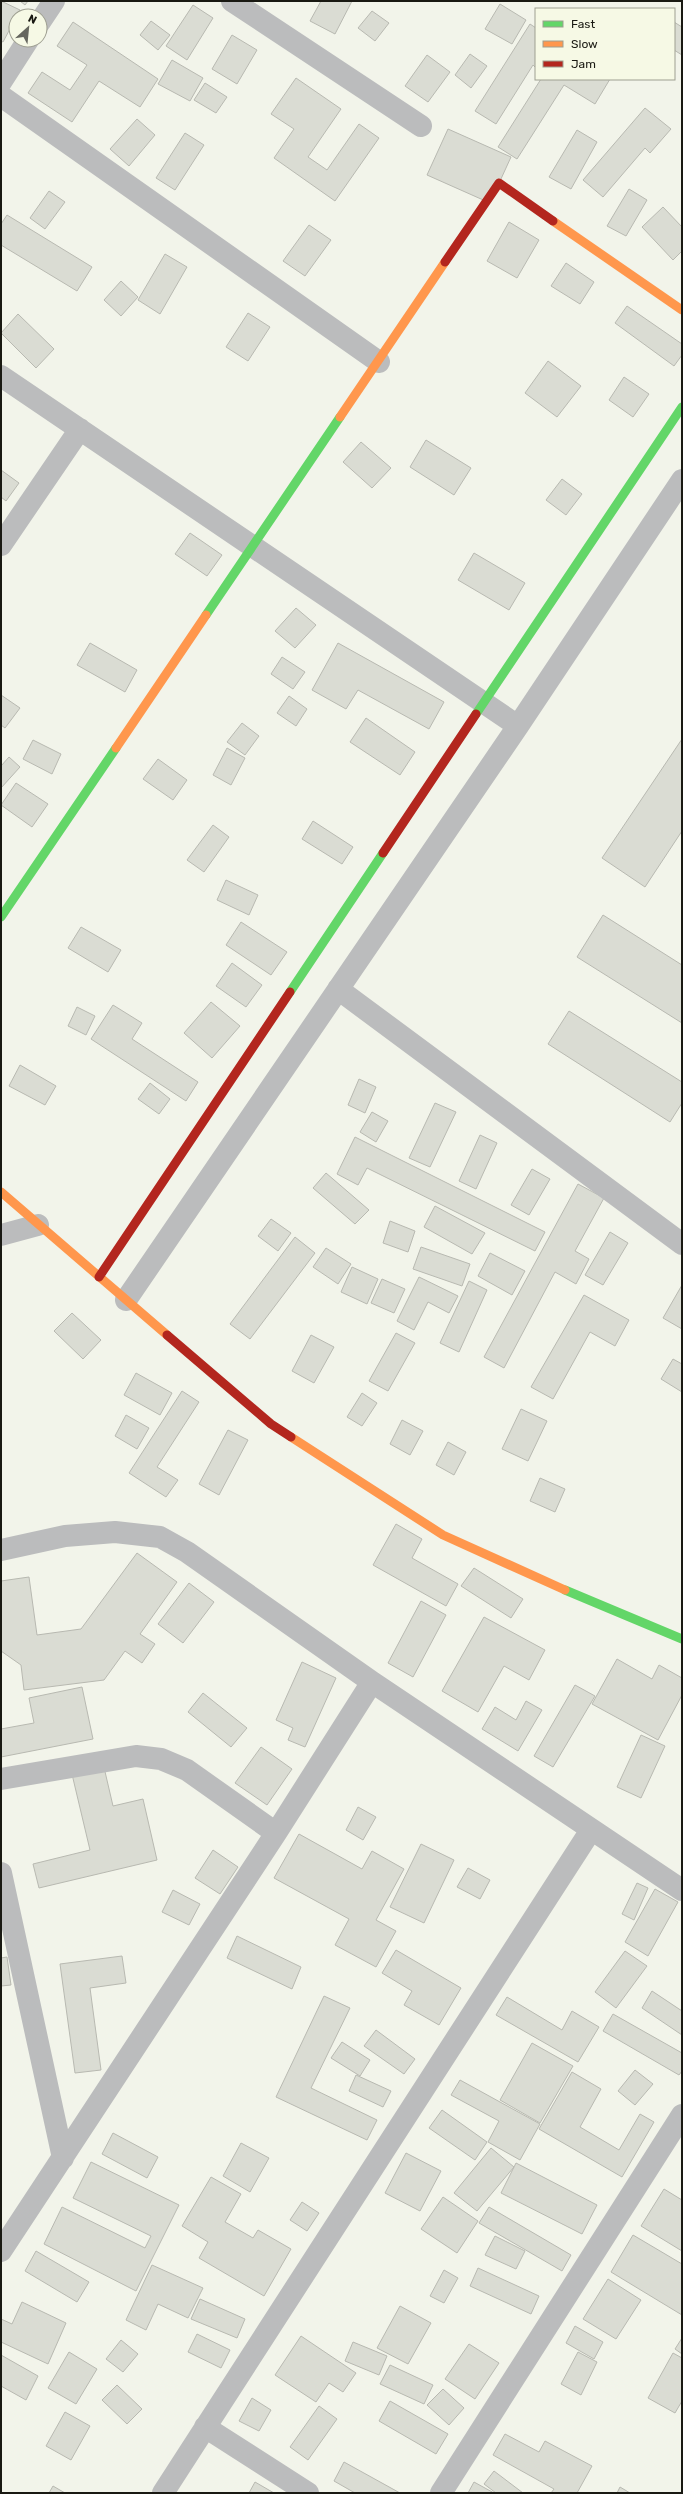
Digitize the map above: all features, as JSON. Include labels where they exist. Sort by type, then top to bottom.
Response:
[{"type":"street","points":[[48,10],[54,1]]},
{"type":"street","points":[[232,1],[421,126]]},
{"type":"street","points":[[1,82],[23,48]]},
{"type":"street","points":[[1,96],[379,362]]},
{"type":"street","points":[[1,918],[499,183],[682,310]]},
{"type":"street","points":[[1,376],[518,726]]},
{"type":"street","points":[[99,1277],[682,407]]},
{"type":"street","points":[[1,545],[80,429]]},
{"type":"street","points":[[126,1300],[518,726],[682,480]]},
{"type":"street","points":[[338,989],[682,1244]]},
{"type":"street","points":[[1,1192],[271,1424],[444,1535],[526,1574],[682,1639]]},
{"type":"street","points":[[1,1235],[38,1225]]},
{"type":"street","points":[[1,1550],[65,1536],[115,1532],[160,1537],[187,1552],[372,1682],[682,1890]]},
{"type":"street","points":[[1,2251],[276,1833],[372,1682]]},
{"type":"street","points":[[1,1779],[136,1756],[162,1759],[188,1770],[276,1833]]},
{"type":"street","points":[[163,2493],[591,1830]]},
{"type":"street","points":[[1,1873],[63,2158]]},
{"type":"street","points":[[441,2493],[682,2115]]},
{"type":"street","points":[[205,2427],[308,2493]]},
{"type":"building","points":[[1,1],[16,8],[8,8],[8,33],[3,42],[1,41]]},
{"type":"building","points":[[20,1],[28,1],[25,5]]},
{"type":"building","points":[[321,1],[352,1],[335,34],[310,21]]},
{"type":"building","points":[[500,4],[526,20],[512,44],[485,29]]},
{"type":"building","points":[[193,5],[213,18],[187,60],[166,46]]},
{"type":"building","points":[[372,11],[389,23],[375,41],[358,28]]},
{"type":"building","points":[[151,21],[170,35],[158,50],[140,35]]},
{"type":"building","points":[[73,22],[158,79],[140,107],[99,81],[72,122],[28,93],[42,72],[70,90],[87,65],[57,46]]},
{"type":"building","points":[[675,23],[682,27],[682,55],[675,51]]},
{"type":"building","points":[[530,24],[535,27],[535,67],[533,65],[496,124],[475,111]]},
{"type":"building","points":[[232,35],[257,50],[237,84],[212,69]]},
{"type":"building","points":[[470,54],[487,66],[471,88],[455,75]]},
{"type":"building","points":[[427,55],[450,72],[428,102],[405,86]]},
{"type":"building","points":[[172,60],[203,78],[190,101],[158,84]]},
{"type":"building","points":[[296,78],[341,109],[308,157],[327,170],[359,124],[379,138],[335,201],[274,158],[294,129],[271,114]]},
{"type":"building","points":[[540,80],[609,80],[595,104],[564,85],[517,159],[498,147]]},
{"type":"building","points":[[205,83],[227,97],[216,113],[194,100]]},
{"type":"building","points":[[645,108],[671,129],[650,153],[645,148],[603,197],[583,180]]},
{"type":"building","points":[[137,119],[155,135],[129,166],[110,149]]},
{"type":"building","points":[[448,129],[511,157],[490,203],[427,175]]},
{"type":"building","points":[[577,130],[597,142],[571,189],[549,177]]},
{"type":"building","points":[[185,133],[204,145],[175,190],[156,178]]},
{"type":"building","points":[[629,189],[647,200],[626,236],[607,226]]},
{"type":"building","points":[[49,191],[65,202],[45,229],[30,218]]},
{"type":"building","points":[[663,207],[682,227],[682,251],[673,260],[642,227]]},
{"type":"building","points":[[7,215],[92,267],[77,291],[1,245],[1,224]]},
{"type":"building","points":[[509,222],[539,240],[517,278],[487,261]]},
{"type":"building","points":[[309,225],[331,240],[305,276],[283,261]]},
{"type":"building","points":[[165,254],[187,267],[160,314],[138,300]]},
{"type":"building","points":[[566,263],[594,282],[580,304],[551,286]]},
{"type":"building","points":[[121,281],[138,297],[121,316],[104,300]]},
{"type":"building","points":[[627,306],[682,344],[682,355],[674,366],[615,323]]},
{"type":"building","points":[[248,313],[270,327],[248,361],[226,347]]},
{"type":"building","points":[[18,314],[54,349],[36,368],[1,333]]},
{"type":"building","points":[[548,361],[581,386],[557,417],[525,393]]},
{"type":"building","points":[[624,377],[649,394],[633,417],[609,400]]},
{"type":"building","points":[[426,440],[471,468],[454,495],[410,467]]},
{"type":"building","points":[[361,442],[391,468],[372,488],[343,462]]},
{"type":"building","points":[[1,470],[19,483],[6,501],[1,497]]},
{"type":"building","points":[[562,479],[582,494],[566,515],[546,500]]},
{"type":"building","points":[[190,533],[222,555],[207,576],[175,554]]},
{"type":"building","points":[[474,553],[525,583],[509,610],[458,580]]},
{"type":"building","points":[[296,608],[316,625],[295,648],[275,631]]},
{"type":"building","points":[[90,643],[137,670],[125,692],[77,665]]},
{"type":"building","points":[[338,643],[444,702],[429,729],[358,690],[346,709],[312,690]]},
{"type":"building","points":[[282,657],[305,672],[293,689],[271,674]]},
{"type":"building","points":[[1,695],[20,708],[5,728],[1,725]]},
{"type":"building","points":[[289,696],[307,709],[296,726],[277,713]]},
{"type":"building","points":[[366,718],[415,752],[400,775],[350,742]]},
{"type":"building","points":[[242,723],[259,736],[245,755],[227,742]]},
{"type":"building","points":[[682,739],[682,831],[645,887],[602,858]]},
{"type":"building","points":[[33,740],[61,754],[52,774],[23,759]]},
{"type":"building","points":[[227,748],[245,758],[231,785],[213,775]]},
{"type":"building","points":[[9,757],[20,767],[1,788],[1,766]]},
{"type":"building","points":[[158,759],[187,780],[173,800],[143,779]]},
{"type":"building","points":[[16,783],[48,804],[32,827],[1,805]]},
{"type":"building","points":[[313,821],[353,847],[342,864],[302,839]]},
{"type":"building","points":[[213,825],[229,837],[204,872],[187,860]]},
{"type":"building","points":[[226,880],[258,895],[249,915],[217,900]]},
{"type":"building","points":[[603,915],[682,965],[682,1023],[577,957]]},
{"type":"building","points":[[241,922],[287,952],[271,975],[226,945]]},
{"type":"building","points":[[81,927],[121,950],[108,972],[68,948]]},
{"type":"building","points":[[232,963],[262,985],[246,1007],[216,986]]},
{"type":"building","points":[[211,1002],[240,1026],[212,1058],[184,1033]]},
{"type":"building","points":[[113,1005],[142,1023],[132,1039],[198,1082],[186,1101],[91,1039]]},
{"type":"building","points":[[77,1007],[95,1016],[86,1035],[68,1026]]},
{"type":"building","points":[[569,1011],[682,1082],[682,1103],[670,1122],[548,1044]]},
{"type":"building","points":[[20,1065],[56,1086],[45,1105],[9,1086]]},
{"type":"building","points":[[359,1079],[376,1087],[365,1113],[348,1105]]},
{"type":"building","points":[[150,1083],[170,1099],[159,1114],[138,1099]]},
{"type":"building","points":[[435,1103],[456,1112],[430,1167],[409,1158]]},
{"type":"building","points":[[372,1112],[388,1121],[376,1142],[360,1132]]},
{"type":"building","points":[[480,1135],[497,1143],[476,1189],[459,1181]]},
{"type":"building","points":[[355,1137],[545,1232],[535,1251],[367,1168],[358,1185],[337,1174]]},
{"type":"building","points":[[532,1169],[550,1179],[529,1215],[511,1205]]},
{"type":"building","points":[[326,1173],[369,1210],[355,1224],[313,1188]]},
{"type":"building","points":[[578,1184],[604,1198],[575,1251],[589,1259],[576,1284],[555,1272],[504,1368],[484,1357]]},
{"type":"building","points":[[435,1206],[485,1233],[472,1254],[424,1227]]},
{"type":"building","points":[[271,1219],[291,1233],[278,1251],[258,1236]]},
{"type":"building","points":[[390,1221],[415,1231],[408,1252],[383,1243]]},
{"type":"building","points":[[610,1232],[628,1243],[603,1285],[585,1275]]},
{"type":"building","points":[[295,1237],[315,1253],[250,1339],[230,1324]]},
{"type":"building","points":[[421,1247],[470,1264],[462,1286],[413,1269]]},
{"type":"building","points":[[326,1248],[351,1264],[338,1284],[313,1267]]},
{"type":"building","points":[[490,1253],[525,1271],[512,1295],[478,1276]]},
{"type":"building","points":[[352,1267],[378,1279],[367,1304],[341,1292]]},
{"type":"building","points":[[419,1277],[458,1296],[449,1313],[428,1302],[414,1330],[397,1321]]},
{"type":"building","points":[[382,1279],[405,1289],[394,1313],[371,1303]]},
{"type":"building","points":[[469,1281],[487,1290],[459,1352],[440,1343]]},
{"type":"building","points":[[682,1285],[682,1329],[663,1318]]},
{"type":"building","points":[[584,1295],[629,1320],[615,1346],[590,1332],[553,1399],[531,1387]]},
{"type":"building","points":[[72,1313],[101,1340],[83,1359],[54,1331]]},
{"type":"building","points":[[396,1333],[415,1343],[388,1391],[369,1381]]},
{"type":"building","points":[[311,1335],[334,1347],[314,1383],[292,1371]]},
{"type":"building","points":[[673,1359],[682,1364],[682,1392],[661,1379]]},
{"type":"building","points":[[136,1373],[172,1393],[160,1415],[124,1395]]},
{"type":"building","points":[[182,1391],[199,1402],[157,1467],[178,1480],[166,1497],[129,1473]]},
{"type":"building","points":[[362,1393],[377,1403],[362,1426],[347,1417]]},
{"type":"building","points":[[521,1409],[547,1421],[528,1461],[502,1449]]},
{"type":"building","points":[[126,1415],[149,1428],[137,1449],[115,1436]]},
{"type":"building","points":[[402,1420],[423,1431],[410,1455],[390,1444]]},
{"type":"building","points":[[228,1430],[248,1440],[219,1495],[199,1484]]},
{"type":"building","points":[[448,1442],[466,1452],[454,1475],[436,1465]]},
{"type":"building","points":[[540,1478],[565,1489],[555,1512],[530,1501]]},
{"type":"building","points":[[396,1524],[422,1539],[412,1558],[458,1584],[446,1606],[373,1565]]},
{"type":"building","points":[[137,1553],[177,1582],[140,1634],[155,1644],[142,1663],[125,1651],[104,1680],[24,1690],[21,1665],[1,1651],[1,1581],[29,1577],[37,1635],[81,1629]]},
{"type":"building","points":[[474,1568],[523,1599],[511,1618],[461,1586]]},
{"type":"building","points":[[189,1583],[214,1602],[183,1643],[158,1624]]},
{"type":"building","points":[[421,1601],[446,1615],[413,1677],[388,1663]]},
{"type":"building","points":[[484,1617],[545,1650],[529,1680],[504,1666],[478,1712],[442,1691]]},
{"type":"building","points":[[617,1659],[652,1679],[659,1665],[682,1678],[682,1695],[658,1740],[592,1704]]},
{"type":"building","points":[[302,1662],[336,1678],[305,1747],[288,1740],[293,1728],[276,1720]]},
{"type":"building","points":[[575,1685],[595,1696],[553,1767],[534,1756]]},
{"type":"building","points":[[82,1687],[93,1739],[1,1757],[1,1729],[34,1723],[29,1698]]},
{"type":"building","points":[[203,1693],[247,1728],[231,1747],[188,1712]]},
{"type":"building","points":[[526,1701],[542,1710],[518,1751],[482,1729],[495,1707],[516,1720]]},
{"type":"building","points":[[641,1735],[665,1746],[641,1798],[617,1787]]},
{"type":"building","points":[[261,1747],[292,1769],[267,1805],[235,1783]]},
{"type":"building","points":[[103,1763],[113,1806],[143,1799],[157,1860],[39,1888],[33,1864],[90,1850],[71,1770]]},
{"type":"building","points":[[358,1807],[376,1817],[363,1840],[346,1830]]},
{"type":"building","points":[[299,1834],[362,1869],[372,1851],[404,1869],[376,1920],[396,1931],[376,1967],[335,1945],[349,1919],[274,1878]]},
{"type":"building","points":[[421,1844],[454,1860],[424,1923],[390,1907]]},
{"type":"building","points":[[213,1850],[238,1867],[220,1894],[195,1878]]},
{"type":"building","points":[[468,1868],[490,1880],[480,1899],[457,1887]]},
{"type":"building","points":[[637,1883],[648,1888],[634,1920],[622,1914]]},
{"type":"building","points":[[655,1889],[678,1902],[648,1956],[625,1942]]},
{"type":"building","points":[[173,1890],[200,1904],[189,1925],[162,1912]]},
{"type":"building","points":[[237,1936],[301,1967],[292,1989],[227,1958]]},
{"type":"building","points":[[396,1950],[461,1988],[439,2025],[404,2005],[412,1991],[382,1973]]},
{"type":"building","points":[[625,1951],[647,1966],[616,2008],[595,1992]]},
{"type":"building","points":[[122,1956],[126,1983],[90,1988],[101,2070],[75,2073],[60,1964]]},
{"type":"building","points":[[7,1957],[11,1985],[1,1986],[1,1958]]},
{"type":"building","points":[[652,1991],[682,2011],[682,2035],[642,2008]]},
{"type":"building","points":[[324,1996],[350,2008],[311,2088],[377,2120],[367,2140],[276,2097]]},
{"type":"building","points":[[507,1997],[562,2030],[572,2011],[599,2027],[578,2062],[496,2015]]},
{"type":"building","points":[[613,2014],[682,2053],[682,2071],[679,2075],[603,2031]]},
{"type":"building","points":[[376,2030],[415,2059],[404,2074],[364,2046]]},
{"type":"building","points":[[342,2042],[370,2060],[360,2076],[331,2058]]},
{"type":"building","points":[[532,2043],[573,2066],[540,2123],[500,2100]]},
{"type":"building","points":[[635,2070],[653,2084],[635,2105],[618,2091]]},
{"type":"building","points":[[572,2072],[601,2089],[580,2127],[619,2150],[640,2114],[654,2122],[622,2177],[539,2129]]},
{"type":"building","points":[[356,2075],[391,2091],[383,2107],[349,2091]]},
{"type":"building","points":[[460,2080],[540,2124],[520,2160],[488,2142],[499,2121],[451,2095]]},
{"type":"building","points":[[442,2110],[487,2142],[475,2160],[429,2128]]},
{"type":"building","points":[[113,2133],[158,2157],[147,2178],[102,2154]]},
{"type":"building","points":[[241,2143],[269,2158],[250,2192],[223,2176]]},
{"type":"building","points":[[491,2148],[514,2167],[477,2211],[454,2193]]},
{"type":"building","points":[[406,2153],[441,2171],[420,2211],[385,2193]]},
{"type":"building","points":[[91,2162],[179,2205],[136,2291],[44,2244],[62,2207],[145,2248],[151,2236],[73,2198]]},
{"type":"building","points":[[516,2163],[597,2205],[582,2234],[501,2193]]},
{"type":"building","points":[[211,2177],[241,2194],[225,2222],[253,2238],[258,2230],[291,2249],[264,2296],[199,2258],[208,2242],[182,2226]]},
{"type":"building","points":[[664,2189],[682,2200],[682,2251],[641,2226]]},
{"type":"building","points":[[443,2197],[478,2221],[457,2253],[421,2229]]},
{"type":"building","points":[[302,2202],[319,2213],[307,2231],[290,2220]]},
{"type":"building","points":[[489,2207],[571,2255],[562,2271],[479,2223]]},
{"type":"building","points":[[633,2235],[682,2264],[682,2315],[611,2272]]},
{"type":"building","points":[[495,2236],[525,2251],[516,2269],[485,2255]]},
{"type":"building","points":[[36,2251],[89,2282],[77,2302],[25,2271]]},
{"type":"building","points":[[152,2265],[203,2288],[188,2318],[158,2304],[146,2330],[126,2320]]},
{"type":"building","points":[[478,2268],[539,2296],[531,2314],[470,2286]]},
{"type":"building","points":[[444,2270],[458,2278],[444,2303],[430,2296]]},
{"type":"building","points":[[608,2279],[641,2300],[616,2339],[583,2319]]},
{"type":"building","points":[[200,2299],[245,2319],[237,2338],[191,2319]]},
{"type":"building","points":[[22,2302],[66,2323],[48,2364],[1,2342],[1,2319],[12,2324]]},
{"type":"building","points":[[400,2306],[431,2323],[408,2364],[377,2348]]},
{"type":"building","points":[[575,2326],[603,2342],[594,2359],[566,2343]]},
{"type":"building","points":[[197,2334],[230,2350],[221,2368],[188,2352]]},
{"type":"building","points":[[301,2336],[356,2373],[343,2392],[329,2383],[316,2402],[275,2375]]},
{"type":"building","points":[[682,2338],[682,2354],[675,2349]]},
{"type":"building","points":[[121,2340],[138,2354],[123,2372],[106,2359]]},
{"type":"building","points":[[353,2342],[387,2356],[379,2375],[345,2361]]},
{"type":"building","points":[[469,2344],[499,2363],[475,2399],[445,2379]]},
{"type":"building","points":[[69,2352],[97,2369],[76,2404],[48,2388]]},
{"type":"building","points":[[578,2352],[597,2362],[581,2395],[561,2384]]},
{"type":"building","points":[[673,2353],[682,2358],[682,2401],[675,2413],[648,2398]]},
{"type":"building","points":[[1,2355],[38,2376],[26,2400],[1,2386]]},
{"type":"building","points":[[390,2365],[433,2385],[424,2404],[380,2384]]},
{"type":"building","points":[[117,2385],[142,2409],[127,2424],[102,2400]]},
{"type":"building","points":[[443,2389],[464,2408],[449,2425],[427,2405]]},
{"type":"building","points":[[252,2398],[271,2410],[259,2431],[239,2421]]},
{"type":"building","points":[[390,2401],[448,2434],[436,2454],[379,2421]]},
{"type":"building","points":[[319,2406],[337,2419],[308,2460],[290,2447]]},
{"type":"building","points":[[65,2412],[90,2426],[71,2460],[46,2446]]},
{"type":"building","points":[[505,2434],[539,2452],[545,2441],[592,2466],[577,2493],[551,2493],[554,2489],[493,2455]]},
{"type":"building","points":[[344,2462],[400,2493],[355,2493],[334,2481]]},
{"type":"building","points":[[494,2471],[523,2493],[496,2493],[484,2484]]},
{"type":"building","points":[[255,2482],[274,2493],[249,2493]]},
{"type":"building","points":[[474,2482],[494,2493],[468,2493]]},
{"type":"building","points":[[53,2486],[65,2493],[49,2493]]},
{"type":"building","points":[[620,2487],[630,2493],[617,2493]]},
{"type":"traffic: fast","points":[[476,714],[682,407]]},
{"type":"traffic: fast","points":[[206,615],[340,417]]},
{"type":"traffic: fast","points":[[1,917],[116,748]]},
{"type":"traffic: fast","points":[[290,992],[383,853]]},
{"type":"traffic: fast","points":[[565,1590],[682,1639]]},
{"type":"traffic: slow","points":[[553,221],[682,310]]},
{"type":"traffic: slow","points":[[340,417],[445,262]]},
{"type":"traffic: slow","points":[[116,748],[206,615]]},
{"type":"traffic: slow","points":[[1,1192],[167,1335]]},
{"type":"traffic: slow","points":[[291,1437],[443,1535],[565,1590]]},
{"type":"traffic: jam","points":[[445,262],[499,183],[553,221]]},
{"type":"traffic: jam","points":[[383,853],[476,714]]},
{"type":"traffic: jam","points":[[99,1277],[290,992]]},
{"type":"traffic: jam","points":[[167,1335],[271,1424],[291,1437]]}]
